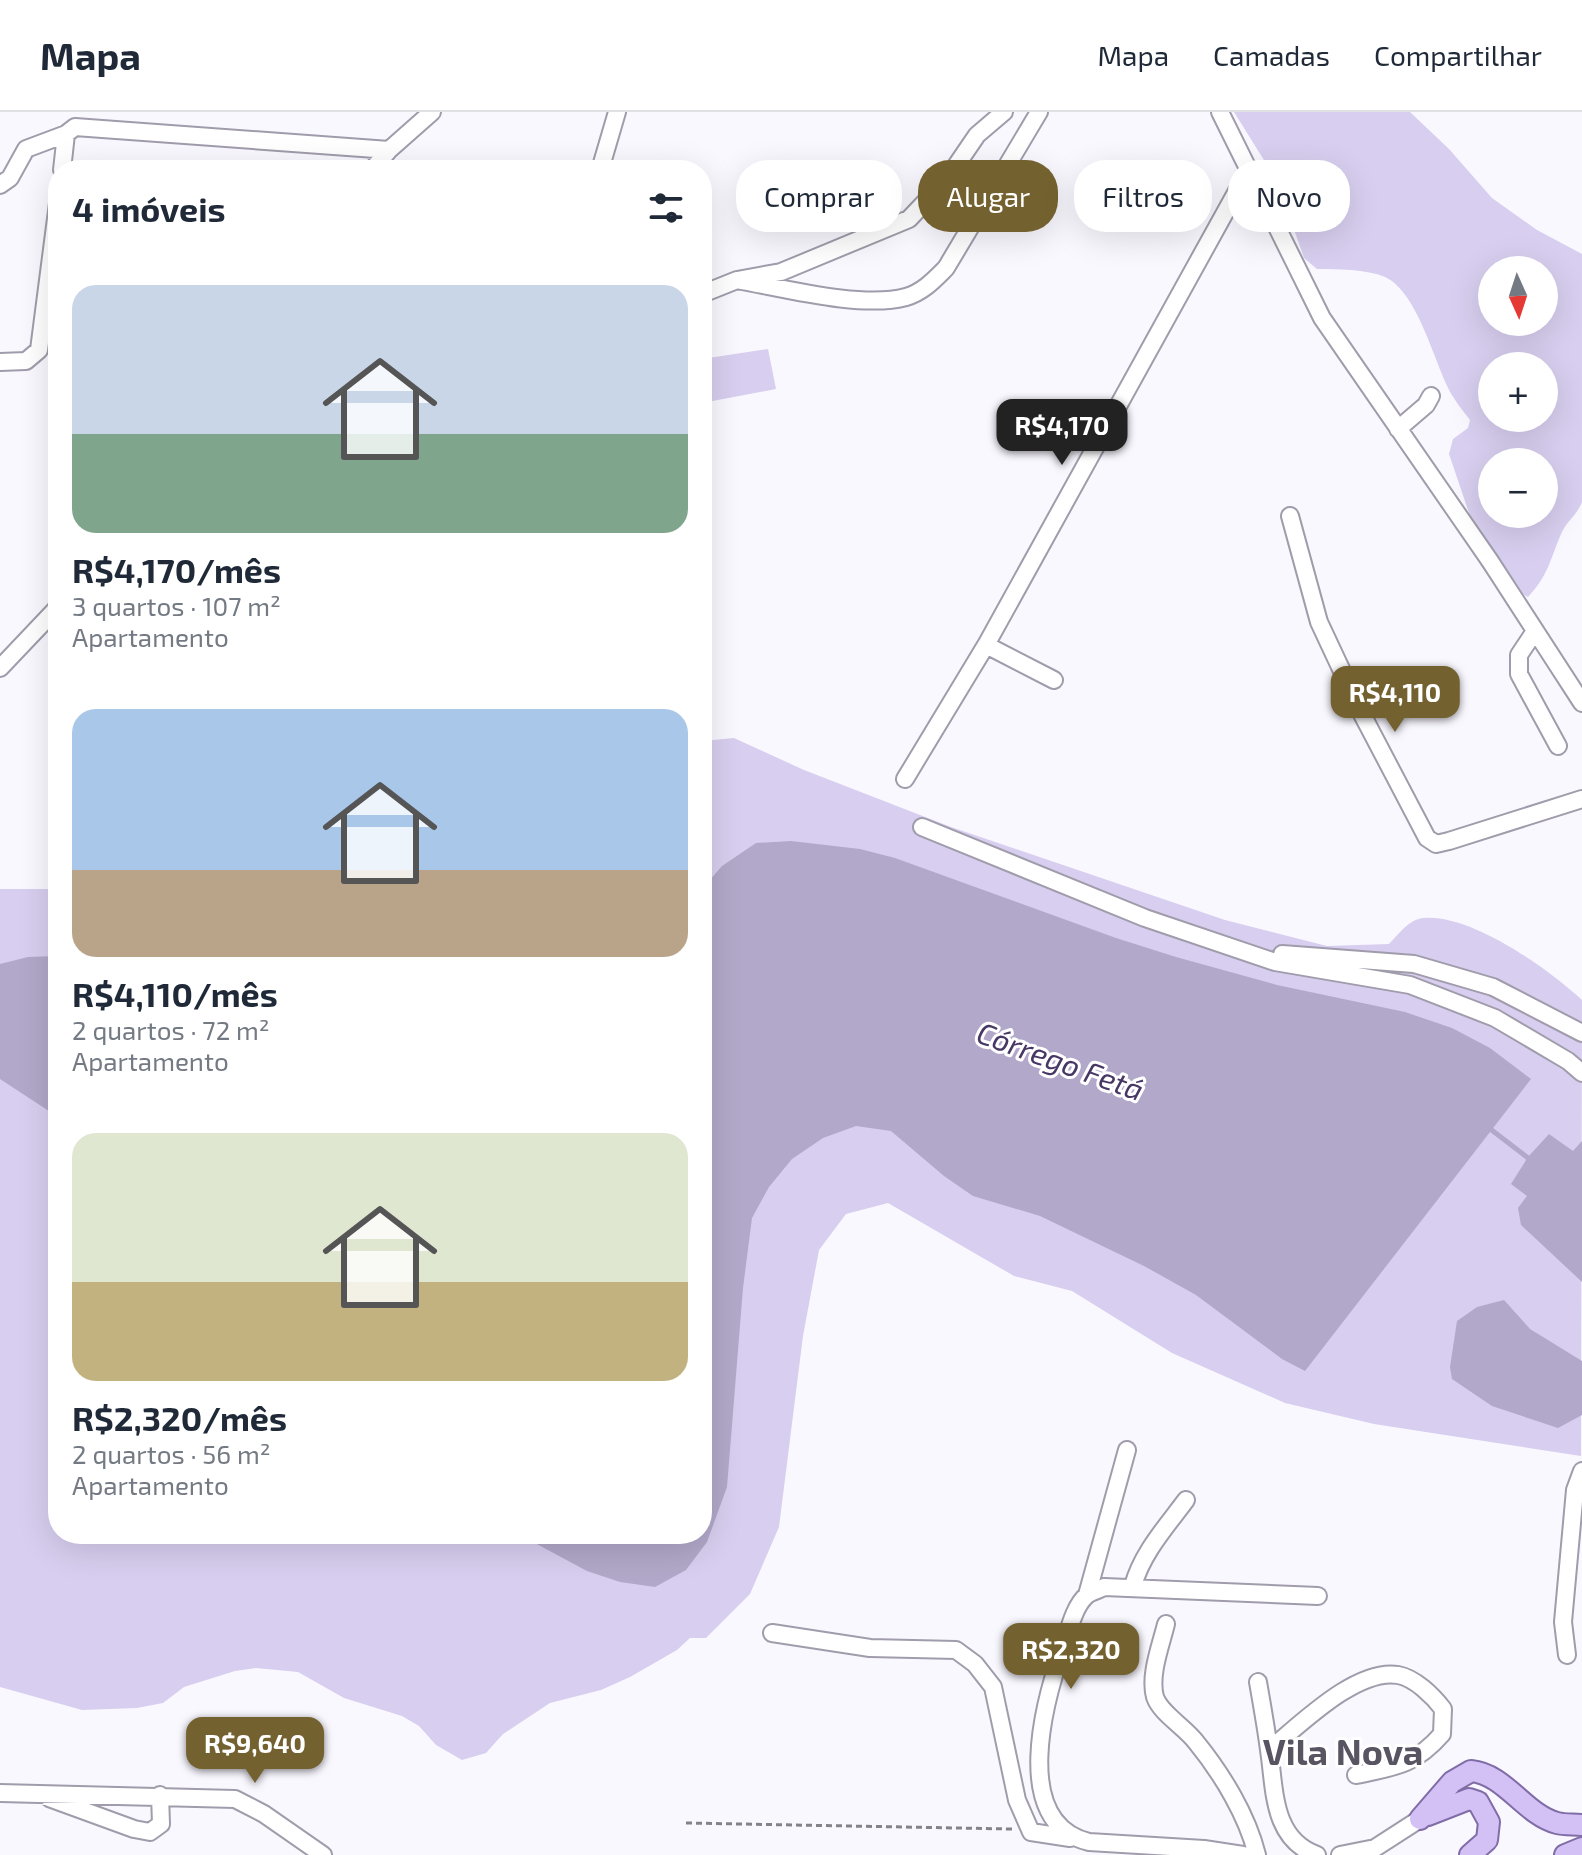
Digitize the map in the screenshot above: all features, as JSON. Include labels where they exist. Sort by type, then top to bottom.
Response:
[{"type":"main road","points":[[1420,1819],[1452,1782],[1471,1771],[1490,1776],[1554,1822],[1582,1825]]},
{"type":"main road","points":[[1420,1819],[1461,1801],[1469,1799],[1478,1802],[1489,1822],[1487,1840],[1470,1855]]},
{"type":"main road","points":[[1565,1855],[1582,1848]]},
{"type":"street","points":[[380,160],[432,112]]},
{"type":"street","points":[[603,160],[617,112]]},
{"type":"street","points":[[712,290],[737,280],[781,272],[909,219],[947,179],[977,135],[1004,112]]},
{"type":"street","points":[[737,280],[859,300],[885,301],[908,297],[929,286],[946,268],[1039,112]]},
{"type":"street","points":[[1220,112],[1243,160]]},
{"type":"street","points":[[0,185],[10,178],[26,149],[66,134],[75,127],[389,150]]},
{"type":"street","points":[[63,160],[66,134]]},
{"type":"street","points":[[905,779],[986,645],[1228,207]]},
{"type":"street","points":[[1279,232],[1322,318],[1582,703]]},
{"type":"street","points":[[0,362],[26,361],[39,350],[48,280]]},
{"type":"street","points":[[1398,429],[1426,405],[1431,396]]},
{"type":"street","points":[[1290,516],[1319,622],[1363,716],[1427,838],[1436,844],[1449,841],[1582,799]]},
{"type":"street","points":[[0,668],[48,618]]},
{"type":"street","points":[[1535,631],[1519,655],[1519,674],[1558,746]]},
{"type":"street","points":[[986,645],[1054,680]]},
{"type":"street","points":[[922,827],[1145,918],[1275,962],[1410,985],[1495,1018],[1568,1061],[1582,1073]]},
{"type":"street","points":[[1238,950],[1414,964],[1493,987],[1582,1033]]},
{"type":"street","points":[[1072,1838],[1060,1828],[1051,1814],[1041,1781],[1038,1739],[1056,1667],[1078,1607],[1087,1595],[1127,1450]]},
{"type":"street","points":[[1567,1655],[1563,1622],[1575,1571],[1575,1490],[1582,1471]]},
{"type":"street","points":[[1133,1586],[1148,1551],[1186,1500]]},
{"type":"street","points":[[1087,1595],[1104,1587],[1133,1586],[1318,1596]]},
{"type":"street","points":[[1166,1624],[1155,1671],[1154,1694],[1159,1705],[1197,1743],[1246,1820],[1257,1855]]},
{"type":"street","points":[[772,1633],[870,1648],[956,1650],[975,1664],[993,1687],[1017,1800],[1031,1832],[1243,1855]]},
{"type":"street","points":[[1269,1750],[1335,1698],[1368,1677],[1399,1675],[1431,1694],[1443,1709],[1442,1734],[1426,1752],[1402,1766],[1356,1775]]},
{"type":"street","points":[[1258,1682],[1275,1802],[1285,1831],[1293,1843],[1317,1855]]},
{"type":"street","points":[[0,1793],[235,1799],[264,1814],[323,1855]]},
{"type":"street","points":[[32,1793],[150,1832],[161,1824],[160,1795]]},
{"type":"street","points":[[1340,1855],[1375,1848],[1420,1819]]},
{"type":"path","points":[[686,1823],[993,1827],[1031,1832]]},
{"type":"shaded area","points":[[1234,112],[1410,112],[1449,149],[1492,198],[1537,230],[1582,254],[1582,502],[1563,530],[1544,575],[1528,597],[1494,581],[1481,566],[1475,551],[1470,516],[1449,454],[1453,439],[1468,428],[1470,420],[1445,382],[1407,298],[1397,285],[1385,277],[1360,271],[1317,269],[1304,258],[1295,232],[1350,232],[1350,160],[1264,160]]},
{"type":"shaded area","points":[[768,349],[776,389],[712,401],[712,357]]},
{"type":"shaded area","points":[[734,738],[804,770],[951,827],[1225,920],[1327,946],[1389,944],[1404,928],[1423,918],[1463,924],[1530,959],[1568,987],[1582,1000],[1581,1456],[1374,1424],[1285,1403],[1172,1353],[1072,1291],[1014,1276],[888,1203],[846,1214],[819,1250],[803,1336],[779,1527],[750,1594],[706,1638],[690,1638],[677,1650],[601,1690],[550,1703],[503,1734],[486,1753],[462,1760],[436,1745],[419,1726],[402,1716],[344,1698],[298,1672],[256,1668],[235,1671],[184,1687],[163,1703],[137,1708],[82,1710],[0,1687],[0,889],[48,889],[48,1544],[712,1544],[712,740]]},
{"type":"water","points":[[791,841],[860,849],[895,858],[1176,957],[1277,985],[1405,1012],[1452,1028],[1490,1048],[1531,1079],[1305,1371],[1282,1359],[1196,1295],[1144,1266],[1040,1216],[973,1196],[891,1131],[856,1126],[823,1138],[792,1159],[769,1187],[752,1218],[743,1288],[727,1487],[712,1528],[712,878],[722,866],[756,843]]},
{"type":"water","points":[[48,956],[48,1110],[0,1079],[0,964],[28,957]]},
{"type":"water","points":[[1549,1134],[1573,1151],[1582,1141],[1582,1282],[1521,1225],[1518,1208],[1527,1196],[1511,1184],[1528,1157]]},
{"type":"water","points":[[1504,1300],[1530,1329],[1582,1361],[1582,1415],[1558,1428],[1492,1406],[1452,1379],[1450,1367],[1457,1321],[1477,1307]]},
{"type":"water","points":[[537,1544],[706,1544],[686,1570],[655,1587],[620,1582],[587,1571]]},
{"type":"waterway","name":"Córrego Fetá","points":[[1489,1128],[1532,1161]]},
{"type":"district","name":"Vila Nova","points":[[1343,1752]]}]
